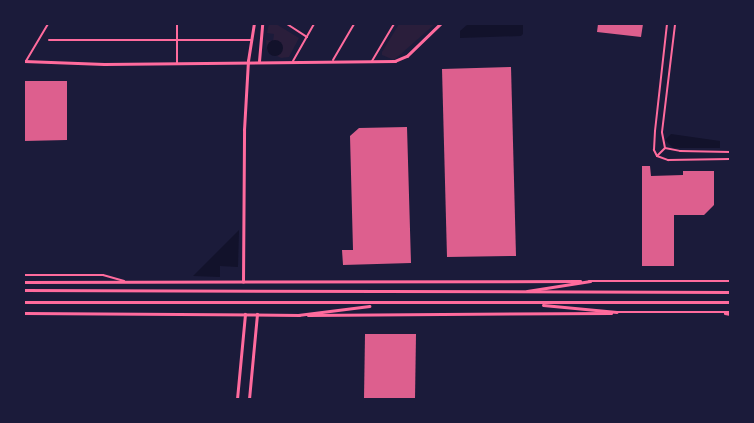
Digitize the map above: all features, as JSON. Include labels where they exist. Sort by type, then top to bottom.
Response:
[{"type":"highway","points":[[522,292],[590,282]]},
{"type":"highway","points":[[24,290],[730,292]]},
{"type":"highway","points":[[24,302],[382,304],[730,302]]},
{"type":"highway","points":[[298,315],[382,304]]},
{"type":"highway","points":[[528,304],[617,312]]},
{"type":"main road","points":[[243,282],[243,165],[248,61],[254,24]]},
{"type":"main road","points":[[259,61],[262,24]]},
{"type":"main road","points":[[25,61],[177,63],[401,59],[440,24]]},
{"type":"main road","points":[[24,282],[730,281]]},
{"type":"main road","points":[[24,313],[298,315],[617,312],[730,313]]},
{"type":"main road","points":[[237,399],[245,314]]},
{"type":"main road","points":[[249,399],[257,314]]},
{"type":"street","points":[[25,61],[48,24]]},
{"type":"street","points":[[177,24],[177,63]]},
{"type":"street","points":[[287,24],[307,37]]},
{"type":"street","points":[[293,60],[314,24]]},
{"type":"street","points":[[333,60],[354,24]]},
{"type":"street","points":[[372,60],[394,24]]},
{"type":"street","points":[[667,24],[654,150],[657,156],[668,160],[730,159]]},
{"type":"street","points":[[665,148],[662,132],[675,24]]},
{"type":"street","points":[[49,40],[252,40]]},
{"type":"street","points":[[657,156],[665,148]]},
{"type":"street","points":[[665,148],[680,151],[730,152]]},
{"type":"street","points":[[24,275],[103,275],[125,282]]},
{"type":"shaded area","points":[[269,24],[276,24],[299,38],[289,57],[281,58],[267,51],[266,40],[273,41],[274,34],[267,33]]},
{"type":"shaded area","points":[[399,24],[435,24],[394,60],[382,55],[382,52]]},
{"type":"shaded area","points":[[468,24],[523,24],[523,34],[521,36],[460,38],[460,31]]},
{"type":"shaded area","points":[[275,40],[282,45],[283,48],[278,55],[275,56],[268,51],[267,48],[272,41]]},
{"type":"shaded area","points":[[671,134],[720,141],[720,148],[673,148],[665,140]]},
{"type":"shaded area","points":[[239,230],[238,267],[220,266],[220,277],[193,276]]},
{"type":"building","points":[[598,24],[643,24],[641,37],[597,32]]},
{"type":"building","points":[[511,67],[516,256],[447,257],[442,69]]},
{"type":"building","points":[[24,81],[67,81],[67,140],[24,141]]},
{"type":"building","points":[[407,127],[411,263],[343,265],[342,250],[353,250],[350,136],[359,128]]},
{"type":"building","points":[[642,166],[650,166],[651,176],[683,175],[683,171],[714,171],[714,205],[704,215],[674,215],[674,266],[642,266]]},
{"type":"building","points":[[365,334],[416,334],[415,399],[364,399]]}]
